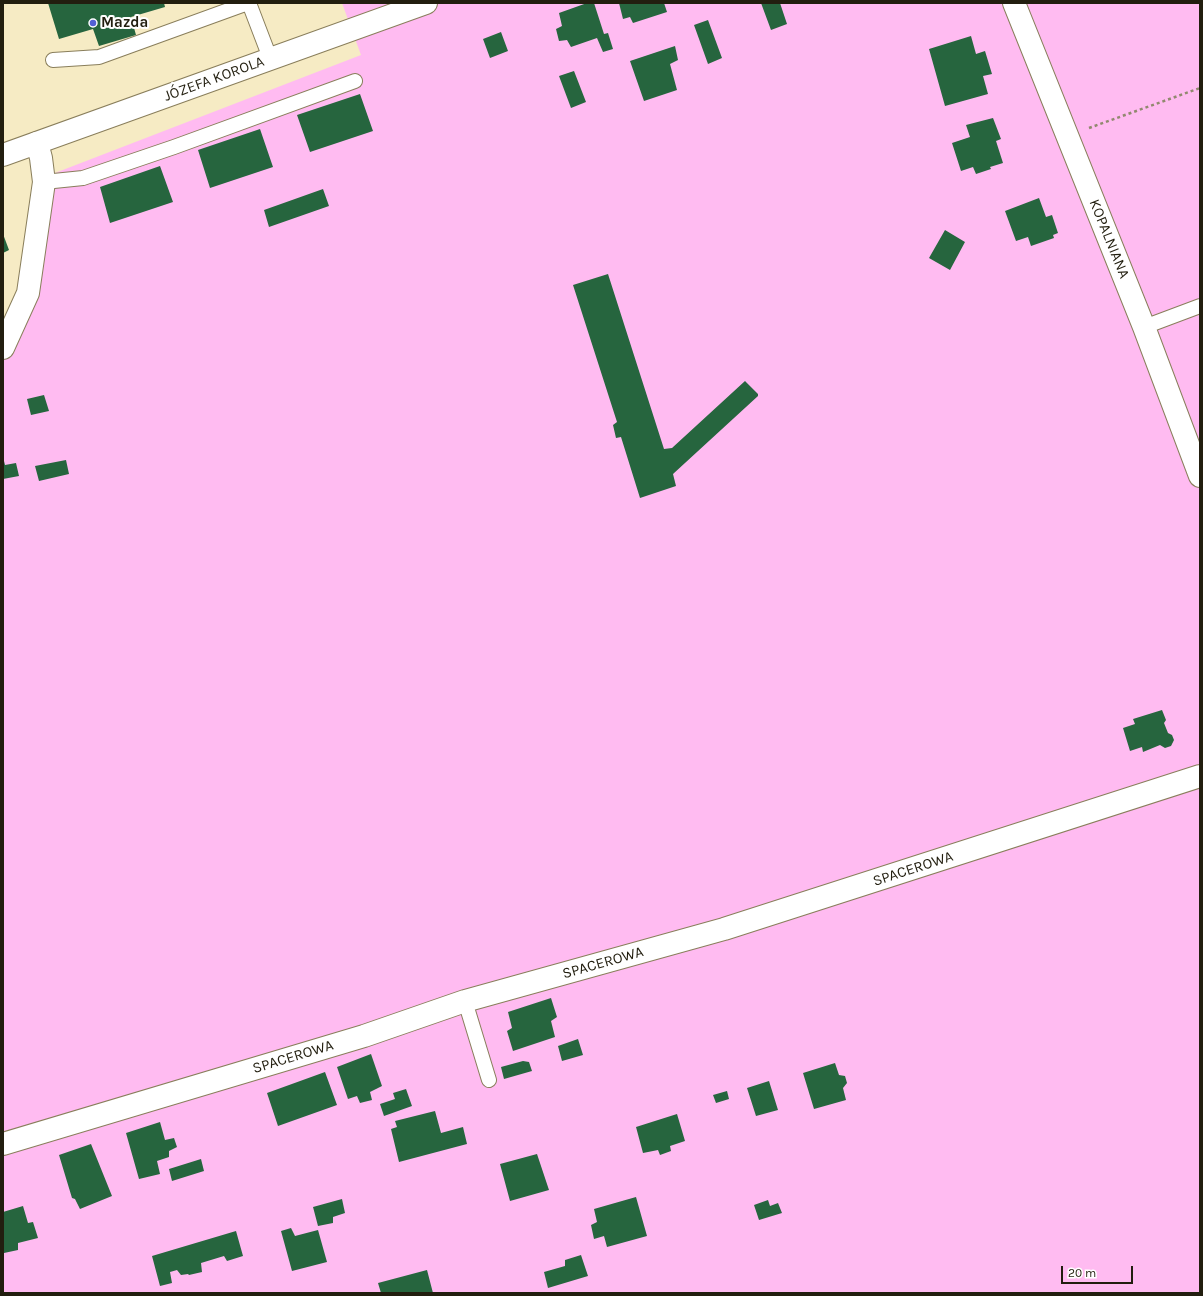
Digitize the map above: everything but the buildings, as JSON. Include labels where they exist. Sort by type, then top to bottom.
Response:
[{"type":"main road","name":"JÓZEFA KOROLA","points":[[3,155],[426,3]]},
{"type":"main road","name":"KOPALNIANA","points":[[1014,3],[1144,327],[1200,476]]},
{"type":"main road","points":[[3,348],[28,293],[44,182],[41,158],[37,143]]},
{"type":"main road","name":"SPACEROWA","points":[[3,1144],[364,1036],[465,1002],[724,929],[1200,776]]},
{"type":"lane","points":[[53,60],[99,57],[248,3],[270,58]]},
{"type":"lane","points":[[44,182],[83,178],[174,147],[356,81]]},
{"type":"lane","points":[[1144,327],[1200,306]]},
{"type":"lane","points":[[465,1002],[489,1080]]},
{"type":"path","points":[[1067,137],[1074,133],[1200,88]]},
{"type":"shaded area","points":[[342,3],[1200,3],[1200,1293],[3,1293],[3,335],[25,295],[42,178],[361,55]]},
{"type":"place","name":"Mazda","points":[[93,23]]}]
